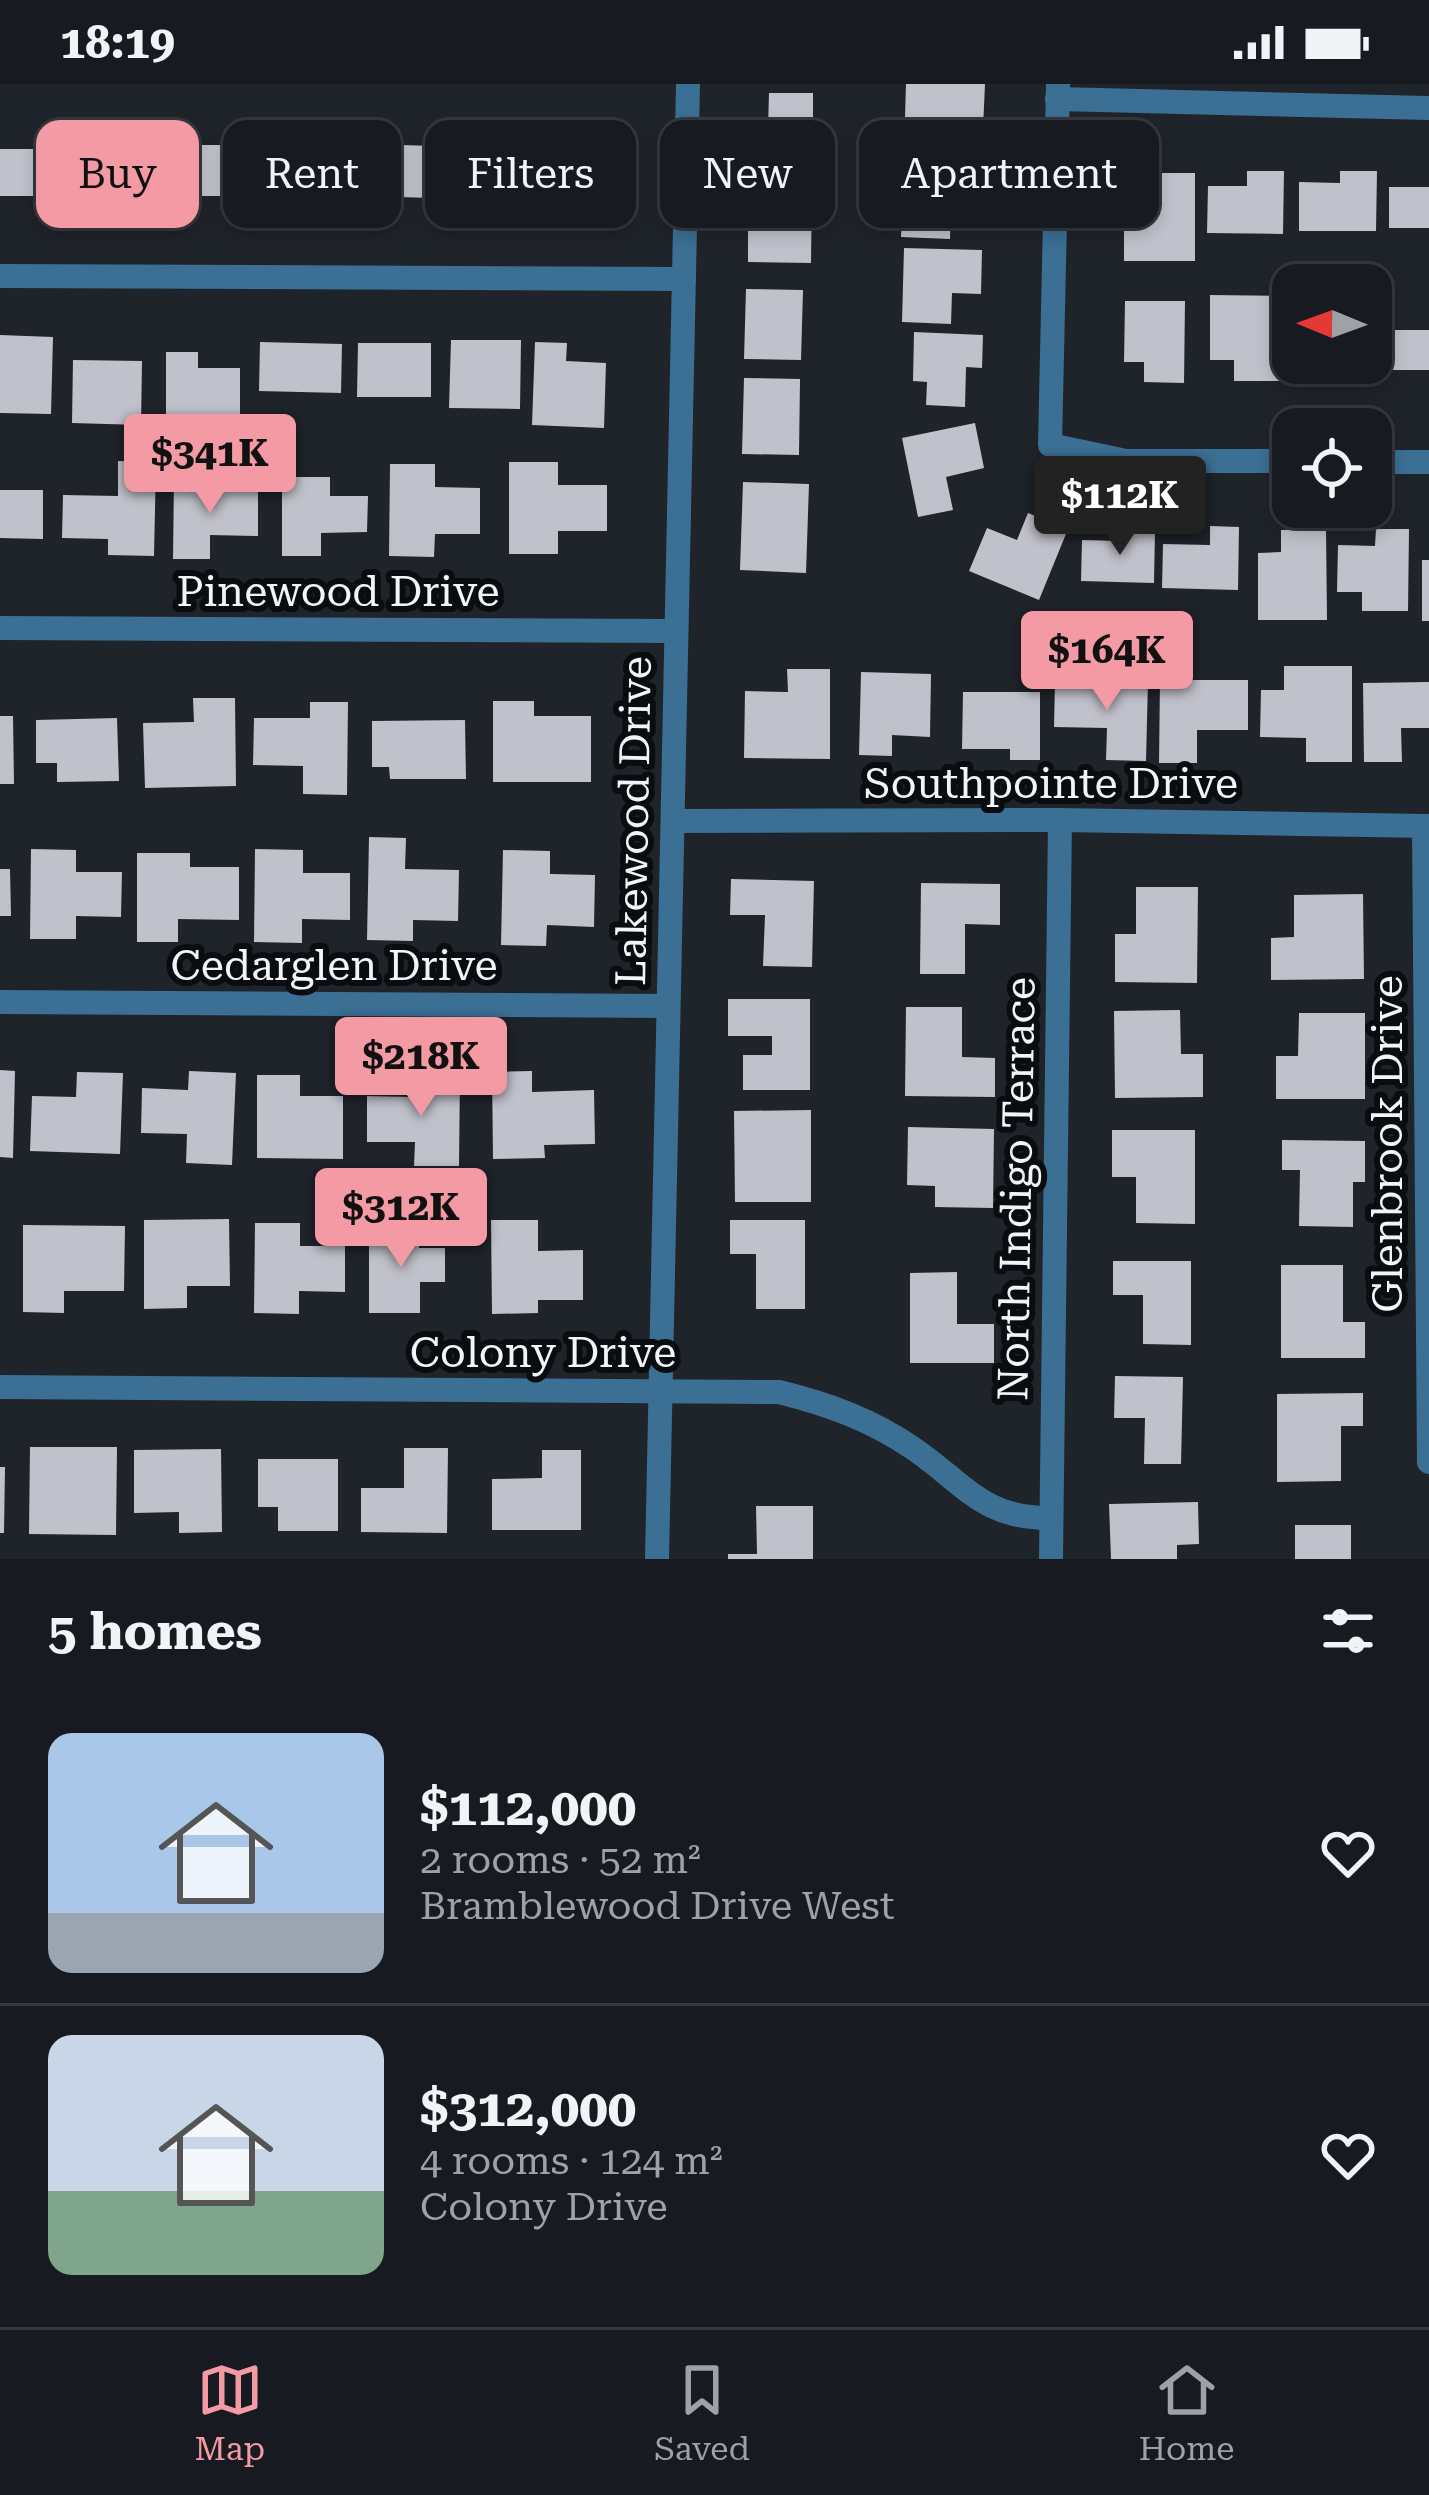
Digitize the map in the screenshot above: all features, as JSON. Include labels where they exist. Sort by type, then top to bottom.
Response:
[{"type":"street","name":"Lakewood Drive","points":[[657,1559],[688,84]]},
{"type":"street","points":[[1272,461],[1126,461],[1050,445],[1057,92],[1429,108]]},
{"type":"street","points":[[0,276],[684,279]]},
{"type":"street","points":[[1392,462],[1429,462]]},
{"type":"street","name":"Pinewood Drive","points":[[0,628],[676,631]]},
{"type":"street","name":"North Indigo Terrace","points":[[1051,1559],[1060,820]]},
{"type":"street","name":"Southpointe Drive","points":[[673,821],[1426,826]]},
{"type":"street","name":"Glenbrook Drive","points":[[1426,826],[1429,1462]]},
{"type":"street","name":"Cedarglen Drive","points":[[0,1002],[668,1006]]},
{"type":"street","name":"Colony Drive","points":[[0,1387],[779,1392],[839,1407],[913,1448],[980,1501],[1005,1514],[1051,1518]]},
{"type":"building","points":[[906,84],[985,84],[983,120],[905,120]]},
{"type":"building","points":[[769,93],[813,93],[813,120],[768,120]]},
{"type":"building","points":[[199,145],[223,145],[223,196],[199,196]]},
{"type":"building","points":[[401,145],[425,146],[425,198],[401,197]]},
{"type":"building","points":[[0,149],[36,149],[36,196],[0,196]]},
{"type":"building","points":[[1247,171],[1284,171],[1283,234],[1207,233],[1208,186],[1247,186]]},
{"type":"building","points":[[1340,171],[1377,171],[1376,231],[1299,231],[1299,182],[1340,183]]},
{"type":"building","points":[[1159,173],[1195,173],[1195,261],[1124,261],[1124,228],[1159,228]]},
{"type":"building","points":[[1389,187],[1429,187],[1429,228],[1389,228]]},
{"type":"building","points":[[748,228],[811,228],[811,263],[748,262]]},
{"type":"building","points":[[901,228],[950,228],[950,239],[901,237]]},
{"type":"building","points":[[904,248],[982,250],[981,294],[952,293],[951,324],[902,322]]},
{"type":"building","points":[[746,289],[803,290],[801,360],[744,359]]},
{"type":"building","points":[[1210,295],[1272,296],[1272,381],[1234,381],[1234,360],[1210,360]]},
{"type":"building","points":[[1125,301],[1185,301],[1184,383],[1144,382],[1144,362],[1124,362]]},
{"type":"building","points":[[1392,330],[1429,330],[1429,370],[1392,370]]},
{"type":"building","points":[[914,332],[983,335],[982,368],[966,367],[965,407],[926,405],[927,382],[913,381]]},
{"type":"building","points":[[0,335],[53,337],[51,414],[0,413]]},
{"type":"building","points":[[451,340],[521,340],[520,409],[449,408]]},
{"type":"building","points":[[260,342],[342,344],[341,393],[259,391]]},
{"type":"building","points":[[535,342],[567,343],[566,361],[606,363],[604,428],[532,425]]},
{"type":"building","points":[[358,343],[431,343],[431,397],[357,397]]},
{"type":"building","points":[[166,352],[198,352],[198,368],[240,368],[240,416],[166,416]]},
{"type":"building","points":[[73,360],[142,361],[141,425],[72,423]]},
{"type":"building","points":[[744,378],[800,379],[799,455],[742,454]]},
{"type":"building","points":[[975,423],[984,468],[946,477],[953,510],[918,517],[902,438]]},
{"type":"building","points":[[118,461],[156,462],[154,556],[108,555],[108,539],[62,538],[63,495],[118,496]]},
{"type":"building","points":[[509,462],[558,462],[558,485],[607,485],[607,531],[558,531],[558,554],[509,554]]},
{"type":"building","points":[[390,464],[435,464],[435,487],[480,488],[480,534],[435,534],[434,557],[389,556]]},
{"type":"building","points":[[282,477],[330,477],[330,496],[368,496],[367,532],[321,533],[321,556],[282,556]]},
{"type":"building","points":[[174,478],[217,478],[217,490],[258,490],[258,536],[210,535],[210,559],[173,559]]},
{"type":"building","points":[[743,482],[809,484],[806,573],[740,570]]},
{"type":"building","points":[[0,490],[43,490],[43,539],[0,538]]},
{"type":"building","points":[[1028,513],[1068,529],[1039,600],[969,571],[987,528],[1017,540]]},
{"type":"building","points":[[1210,526],[1239,527],[1238,590],[1162,588],[1163,544],[1210,545]]},
{"type":"building","points":[[1122,529],[1155,530],[1154,583],[1081,581],[1082,540],[1122,541]]},
{"type":"building","points":[[1326,529],[1327,620],[1258,620],[1258,553],[1281,552],[1281,530]]},
{"type":"building","points":[[1376,529],[1409,529],[1408,611],[1362,611],[1362,592],[1337,592],[1338,545],[1375,546]]},
{"type":"building","points":[[1422,560],[1429,560],[1429,621],[1422,621]]},
{"type":"building","points":[[1284,666],[1352,666],[1352,762],[1306,762],[1306,738],[1260,737],[1261,690],[1284,690]]},
{"type":"building","points":[[787,669],[830,669],[830,759],[744,758],[745,691],[788,692]]},
{"type":"building","points":[[861,672],[931,674],[930,737],[892,735],[892,756],[859,755]]},
{"type":"building","points":[[1055,679],[1148,681],[1146,761],[1106,760],[1107,728],[1054,727]]},
{"type":"building","points":[[1160,680],[1248,680],[1248,730],[1197,730],[1197,763],[1159,763]]},
{"type":"building","points":[[1429,682],[1429,728],[1401,728],[1402,762],[1364,762],[1363,683]]},
{"type":"building","points":[[963,692],[1040,692],[1040,760],[1010,760],[1010,749],[962,749]]},
{"type":"building","points":[[193,698],[235,698],[236,786],[145,788],[143,723],[194,722]]},
{"type":"building","points":[[493,701],[534,701],[534,716],[591,716],[591,782],[493,782]]},
{"type":"building","points":[[310,702],[348,702],[347,795],[303,794],[303,766],[253,765],[254,718],[310,718]]},
{"type":"building","points":[[0,716],[13,716],[14,784],[0,784]]},
{"type":"building","points":[[117,718],[119,781],[57,782],[57,763],[36,763],[36,720]]},
{"type":"building","points":[[465,720],[466,779],[390,779],[389,767],[372,767],[372,721]]},
{"type":"building","points":[[369,837],[406,838],[405,869],[459,870],[458,921],[413,920],[413,941],[367,940]]},
{"type":"building","points":[[31,849],[76,850],[76,872],[122,872],[121,917],[76,916],[76,939],[30,939]]},
{"type":"building","points":[[255,849],[303,850],[303,873],[350,873],[350,920],[302,919],[302,943],[254,942]]},
{"type":"building","points":[[503,850],[550,851],[550,874],[595,875],[594,927],[547,925],[546,946],[501,945]]},
{"type":"building","points":[[137,853],[190,853],[190,867],[239,867],[239,920],[178,919],[178,942],[137,942]]},
{"type":"building","points":[[0,869],[10,869],[11,916],[0,916]]},
{"type":"building","points":[[731,879],[814,881],[812,967],[763,966],[765,915],[730,915]]},
{"type":"building","points":[[921,883],[1000,884],[1000,925],[965,924],[965,974],[920,974]]},
{"type":"building","points":[[1136,887],[1198,887],[1197,983],[1115,982],[1115,934],[1136,934]]},
{"type":"building","points":[[1363,894],[1364,979],[1271,980],[1271,938],[1294,937],[1294,895]]},
{"type":"building","points":[[728,999],[810,999],[810,1090],[743,1090],[743,1055],[772,1055],[772,1036],[728,1036]]},
{"type":"building","points":[[906,1007],[962,1007],[962,1057],[995,1058],[995,1097],[905,1096]]},
{"type":"building","points":[[1180,1010],[1181,1054],[1203,1054],[1203,1097],[1115,1098],[1114,1011]]},
{"type":"building","points":[[1299,1013],[1365,1013],[1365,1099],[1276,1099],[1276,1056],[1298,1056]]},
{"type":"building","points":[[0,1070],[15,1071],[13,1158],[0,1157]]},
{"type":"building","points":[[189,1071],[236,1073],[232,1165],[186,1163],[187,1134],[141,1133],[142,1088],[188,1090]]},
{"type":"building","points":[[532,1071],[532,1092],[594,1090],[595,1144],[544,1145],[545,1158],[493,1159],[492,1072]]},
{"type":"building","points":[[77,1072],[123,1073],[120,1154],[30,1151],[32,1096],[76,1097]]},
{"type":"building","points":[[413,1072],[460,1073],[459,1166],[414,1166],[415,1142],[367,1142],[367,1096],[413,1097]]},
{"type":"building","points":[[257,1075],[300,1075],[300,1096],[343,1096],[343,1159],[257,1158]]},
{"type":"building","points":[[811,1110],[811,1202],[735,1202],[734,1111]]},
{"type":"building","points":[[908,1127],[994,1129],[993,1208],[935,1207],[935,1186],[907,1185]]},
{"type":"building","points":[[1112,1130],[1195,1130],[1195,1224],[1136,1223],[1136,1177],[1112,1177]]},
{"type":"building","points":[[1282,1140],[1365,1141],[1365,1182],[1353,1182],[1353,1227],[1299,1226],[1300,1170],[1282,1170]]},
{"type":"building","points":[[229,1219],[230,1286],[187,1286],[187,1308],[144,1309],[144,1220]]},
{"type":"building","points":[[491,1220],[538,1220],[538,1251],[583,1250],[583,1300],[538,1300],[538,1313],[492,1314]]},
{"type":"building","points":[[730,1220],[805,1220],[805,1309],[756,1309],[756,1254],[730,1254]]},
{"type":"building","points":[[255,1223],[300,1223],[300,1246],[345,1246],[345,1292],[299,1291],[299,1314],[254,1313]]},
{"type":"building","points":[[23,1225],[125,1226],[124,1291],[64,1291],[64,1313],[23,1312]]},
{"type":"building","points":[[419,1227],[419,1248],[445,1248],[445,1282],[420,1282],[420,1313],[369,1313],[369,1228]]},
{"type":"building","points":[[1113,1261],[1191,1261],[1191,1345],[1143,1344],[1143,1295],[1113,1295]]},
{"type":"building","points":[[1281,1265],[1343,1265],[1343,1322],[1365,1322],[1365,1358],[1281,1358]]},
{"type":"building","points":[[957,1272],[957,1324],[994,1324],[994,1363],[910,1363],[910,1273]]},
{"type":"building","points":[[1115,1376],[1183,1377],[1181,1464],[1144,1464],[1145,1418],[1114,1418]]},
{"type":"building","points":[[1363,1393],[1363,1426],[1341,1426],[1341,1481],[1277,1482],[1277,1394]]},
{"type":"building","points":[[30,1447],[117,1447],[116,1535],[29,1534]]},
{"type":"building","points":[[404,1448],[448,1448],[447,1533],[361,1532],[361,1488],[404,1488]]},
{"type":"building","points":[[221,1449],[222,1532],[179,1533],[179,1512],[134,1513],[134,1450]]},
{"type":"building","points":[[542,1450],[581,1450],[581,1530],[492,1530],[492,1479],[542,1478]]},
{"type":"building","points":[[258,1459],[338,1459],[338,1531],[278,1531],[278,1507],[258,1507]]},
{"type":"building","points":[[0,1467],[5,1467],[4,1533],[0,1533]]},
{"type":"building","points":[[1198,1502],[1199,1544],[1177,1545],[1177,1559],[1111,1559],[1109,1504]]},
{"type":"building","points":[[756,1506],[813,1506],[813,1559],[728,1559],[728,1554],[757,1554]]},
{"type":"building","points":[[1295,1525],[1351,1525],[1351,1559],[1295,1559]]}]
